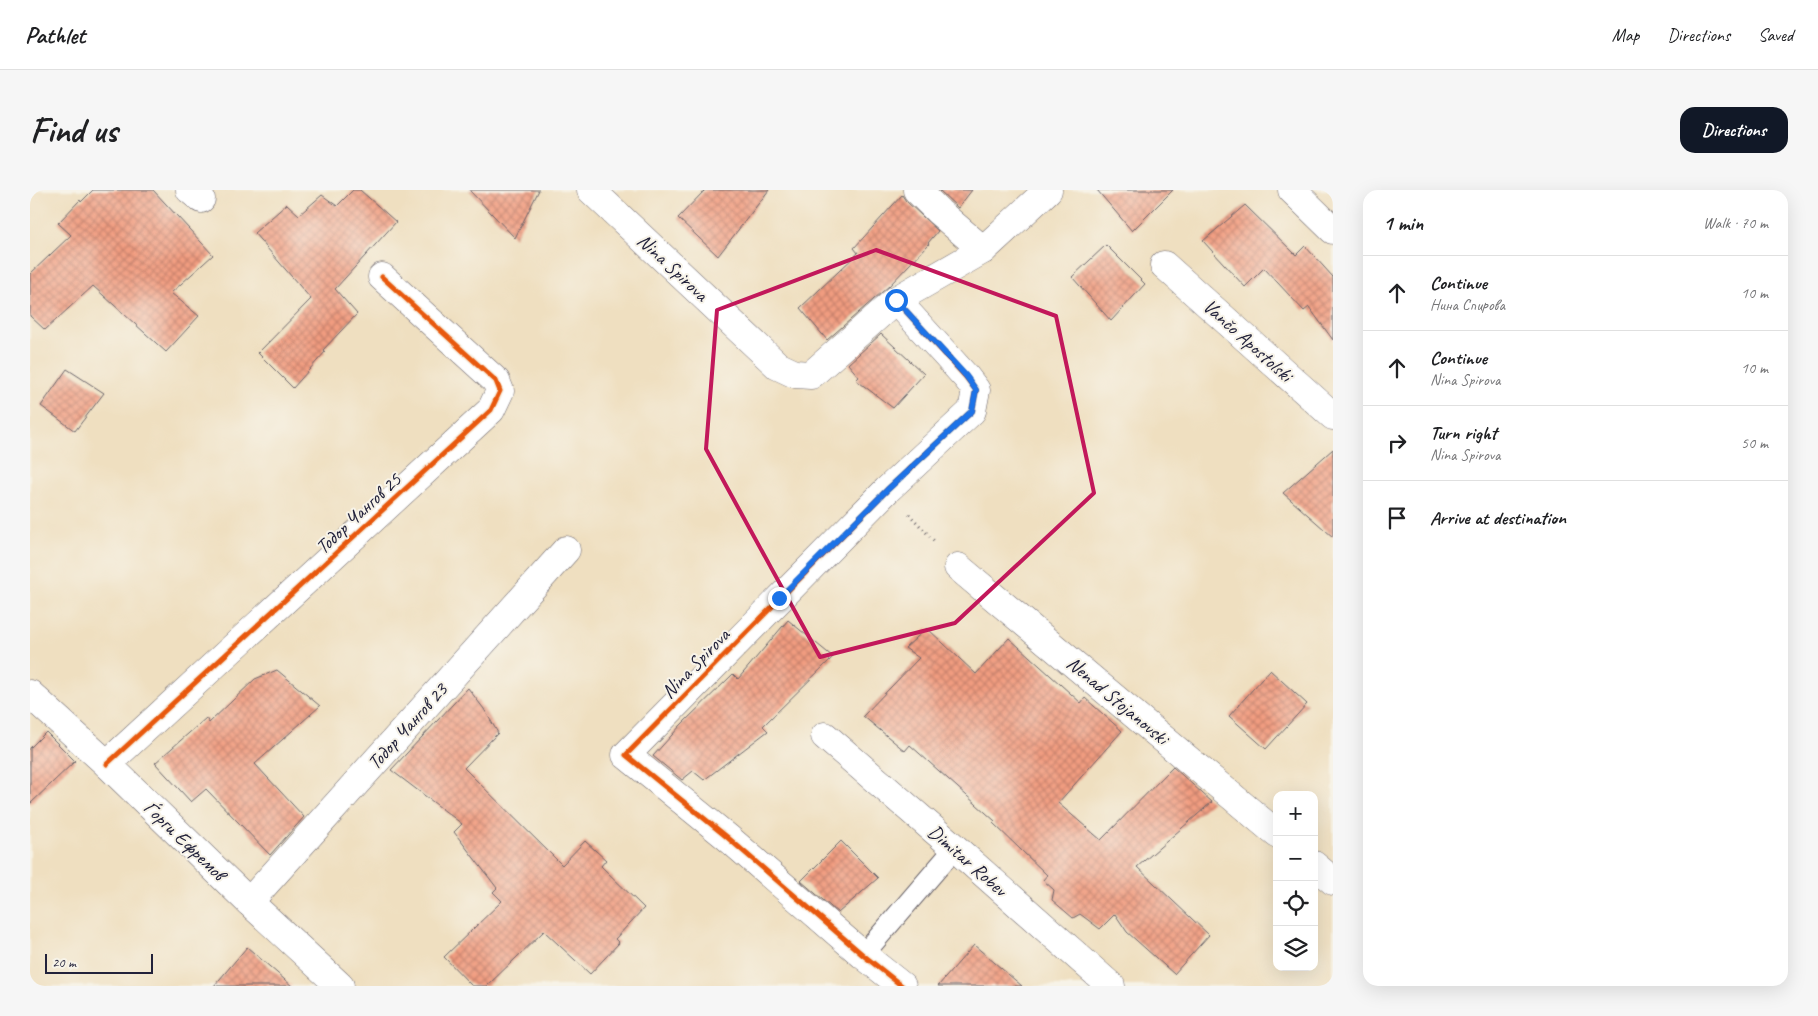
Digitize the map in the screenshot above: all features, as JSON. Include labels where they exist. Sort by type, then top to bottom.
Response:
[{"type":"street","name":"Nina Spirova","points":[[591,190],[778,366],[795,374],[811,375],[896,300],[966,376],[976,390],[972,411],[887,490],[626,755],[727,837],[880,974]]},
{"type":"street","points":[[917,190],[983,250]]},
{"type":"street","points":[[896,300],[983,250],[1048,190]]},
{"type":"street","points":[[1292,190],[1333,230]]},
{"type":"street","name":"Vančo Apostolski","points":[[1164,265],[1333,416]]},
{"type":"street","name":"Тодор Чангов 25","points":[[107,764],[491,410],[500,391],[496,381],[382,277]]},
{"type":"street","name":"Тодор Чангов 23","points":[[249,902],[566,550]]},
{"type":"street","name":"Nenad Stojanovski","points":[[958,567],[1273,831]]},
{"type":"street","name":"Ѓорги Ефремов","points":[[30,694],[107,764],[338,986]]},
{"type":"street","name":"Dimitar Robev","points":[[825,736],[1111,986]]},
{"type":"street","points":[[1318,868],[1333,881]]},
{"type":"lane","points":[[880,974],[955,848]]},
{"type":"path","points":[[887,490],[958,567]]},
{"type":"highlighted area","points":[[876,250],[1056,316],[1094,493],[955,623],[820,657],[706,449],[717,310]]},
{"type":"building","points":[[93,190],[153,190],[213,255],[171,293],[199,316],[166,352],[93,286],[45,330],[30,316],[30,274],[71,235],[58,223],[80,200],[81,202]]},
{"type":"building","points":[[353,190],[360,190],[396,222],[335,289],[357,314],[323,350],[325,352],[293,388],[258,353],[311,299],[254,233],[287,204],[299,215],[322,195],[337,206]]},
{"type":"building","points":[[469,190],[539,190],[515,238]]},
{"type":"building","points":[[705,190],[769,190],[718,256],[678,218]]},
{"type":"building","points":[[939,190],[972,190],[958,208]]},
{"type":"building","points":[[1097,190],[1173,190],[1132,231]]},
{"type":"building","points":[[902,195],[938,231],[929,244],[889,286],[827,340],[800,308],[858,253],[854,248]]},
{"type":"building","points":[[1245,205],[1296,255],[1305,246],[1333,277],[1333,340],[1309,307],[1304,311],[1264,268],[1245,287],[1203,241]]},
{"type":"building","points":[[1106,245],[1145,284],[1111,321],[1072,277]]},
{"type":"building","points":[[881,334],[924,374],[893,408],[856,380],[859,377],[848,364]]},
{"type":"building","points":[[67,369],[104,393],[75,431],[41,406]]},
{"type":"building","points":[[1333,449],[1333,537],[1283,493]]},
{"type":"building","points":[[788,620],[833,657],[763,726],[768,731],[704,780],[693,771],[682,780],[653,756],[681,725],[733,674],[738,679]]},
{"type":"building","points":[[927,628],[976,674],[1009,638],[1081,703],[1085,698],[1122,731],[1058,803],[1101,840],[1173,767],[1212,802],[1137,867],[1209,935],[1174,974],[1127,932],[1115,914],[1100,929],[1080,914],[1073,918],[1052,900],[1054,890],[1043,880],[1047,875],[993,823],[995,821],[910,745],[905,751],[863,716],[919,658],[905,648]]},
{"type":"building","points":[[277,670],[320,706],[255,764],[304,817],[270,855],[206,789],[191,802],[155,763],[206,718],[209,723],[255,679]]},
{"type":"building","points":[[1270,670],[1307,704],[1266,749],[1229,716]]},
{"type":"building","points":[[468,688],[484,709],[498,733],[464,768],[562,865],[585,841],[606,860],[601,866],[644,908],[615,939],[619,943],[590,974],[544,931],[487,986],[472,986],[444,957],[502,901],[493,892],[497,888],[454,832],[462,824],[391,770]]},
{"type":"building","points":[[46,732],[75,761],[30,804],[30,748]]},
{"type":"building","points":[[841,841],[878,878],[838,913],[801,881]]},
{"type":"building","points":[[974,945],[1022,986],[938,986]]},
{"type":"building","points":[[247,947],[292,986],[214,986]]},
{"type":"cycle path","points":[[107,764],[491,410],[500,391],[496,381],[382,277]]},
{"type":"cycle path","points":[[896,300],[976,390],[972,411],[887,490],[626,755],[727,837],[863,955],[902,986]]},
{"type":"route","points":[[779,598],[887,490],[972,411],[976,390],[966,376],[896,300]]}]
